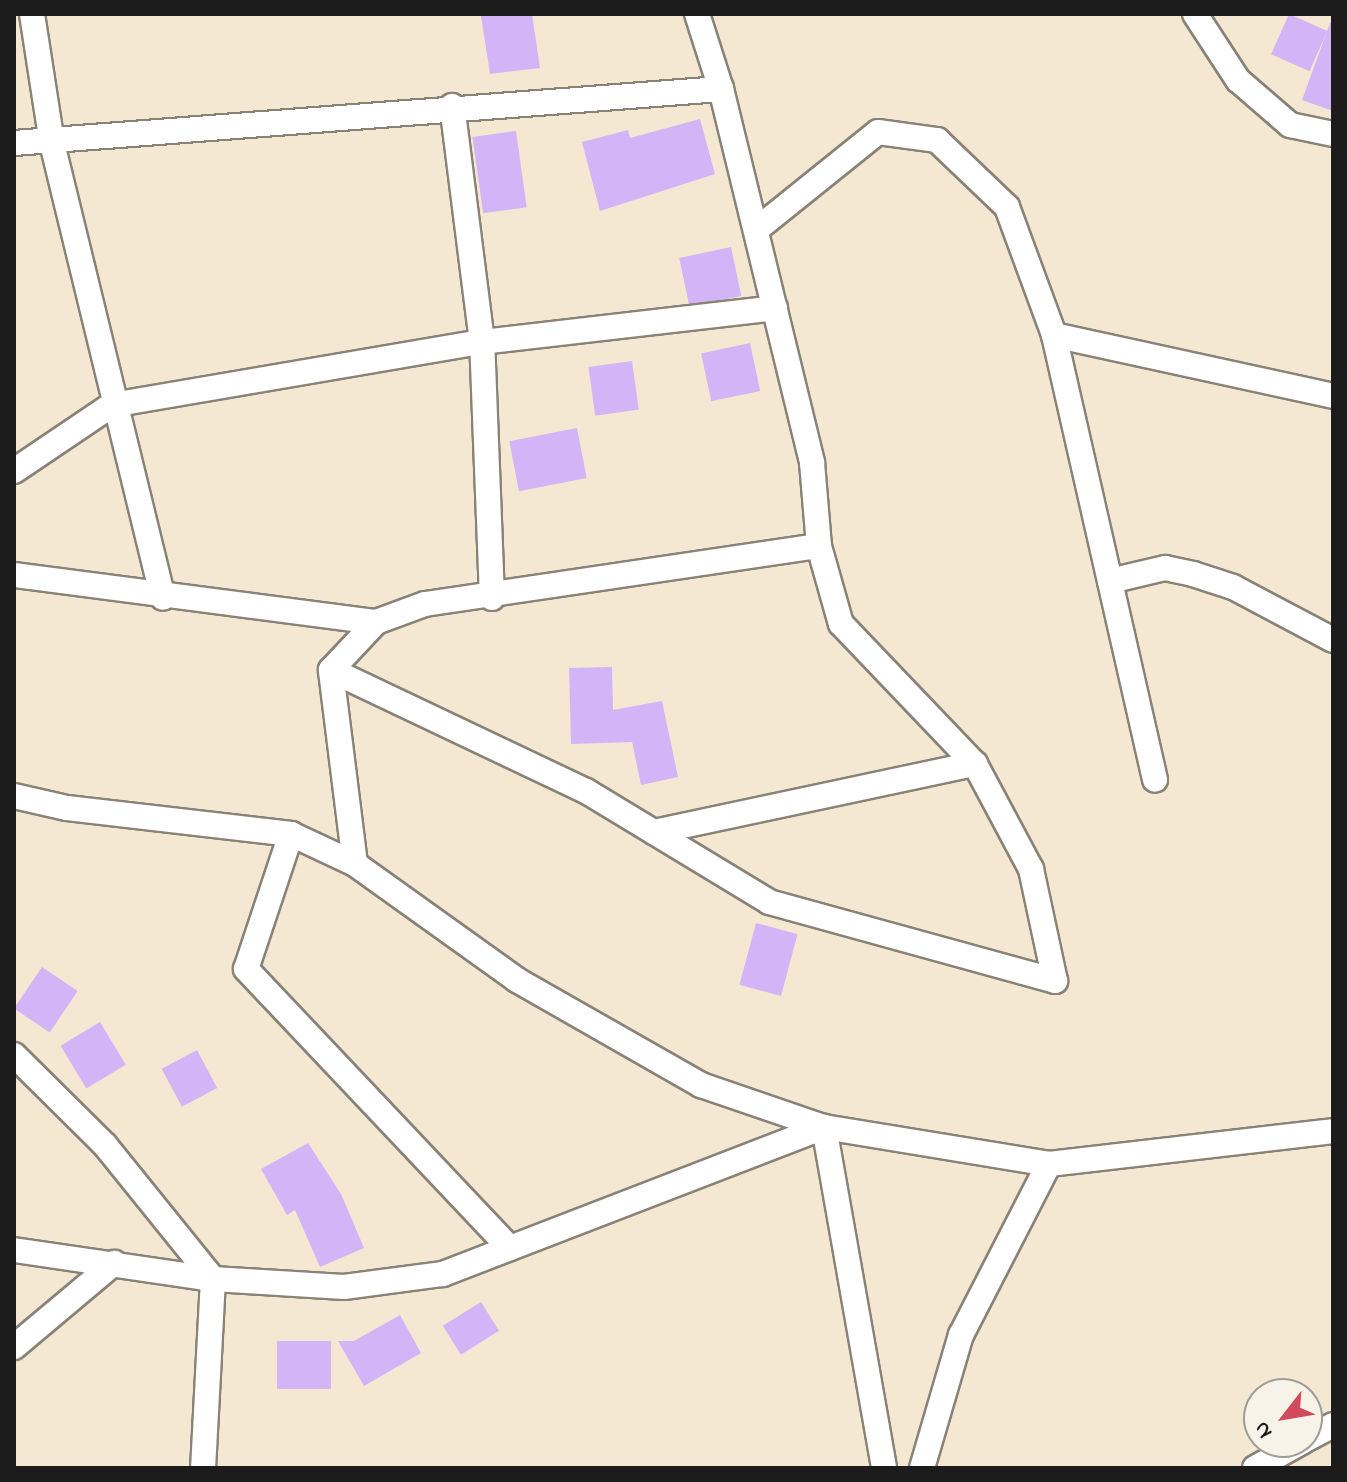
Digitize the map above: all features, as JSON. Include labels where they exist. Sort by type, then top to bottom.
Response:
[{"type":"street","points":[[32,14],[52,143],[112,405],[163,598]]},
{"type":"street","points":[[331,670],[586,791],[769,902],[1055,981],[1031,869],[975,764],[841,624],[819,546],[812,462],[721,89],[697,14]]},
{"type":"street","points":[[1195,14],[1238,80],[1290,125],[1333,134]]},
{"type":"street","points":[[14,143],[52,143],[452,106],[721,89]]},
{"type":"street","points":[[452,106],[482,342],[492,598]]},
{"type":"street","points":[[756,230],[878,132],[937,140],[1007,207],[1054,335],[1155,780]]},
{"type":"street","points":[[14,471],[112,405],[482,342],[775,308]]},
{"type":"street","points":[[1054,335],[1333,396]]},
{"type":"street","points":[[14,575],[163,598],[376,622],[425,604],[492,598],[819,546]]},
{"type":"street","points":[[1110,581],[1165,568],[1193,574],[1233,587],[1333,640]]},
{"type":"street","points":[[331,670],[376,622]]},
{"type":"street","points":[[331,670],[355,864]]},
{"type":"street","points":[[654,832],[975,764]]},
{"type":"street","points":[[14,796],[67,808],[291,834],[355,864],[517,980],[688,1078],[824,1127],[1049,1164],[1333,1131]]},
{"type":"street","points":[[291,834],[246,969],[510,1248]]},
{"type":"street","points":[[14,1055],[105,1145],[213,1279],[203,1468]]},
{"type":"street","points":[[14,1250],[213,1279],[344,1287],[443,1274],[824,1127]]},
{"type":"street","points":[[824,1127],[884,1468]]},
{"type":"street","points":[[922,1468],[961,1335],[1049,1164]]},
{"type":"street","points":[[14,1347],[114,1263]]},
{"type":"street","points":[[1255,1468],[1274,1458]]},
{"type":"building","points":[[532,14],[540,68],[490,74],[481,16]]},
{"type":"building","points":[[1289,14],[1327,31],[1309,71],[1271,54]]},
{"type":"building","points":[[1330,23],[1333,24],[1333,111],[1302,100]]},
{"type":"building","points":[[700,119],[715,174],[600,211],[582,142],[628,130],[630,138]]},
{"type":"building","points":[[516,131],[527,207],[483,213],[472,137]]},
{"type":"building","points":[[731,247],[741,296],[690,307],[679,258]]},
{"type":"building","points":[[750,343],[760,391],[711,401],[701,353]]},
{"type":"building","points":[[632,361],[639,410],[595,416],[588,367]]},
{"type":"building","points":[[577,428],[587,478],[519,491],[509,441]]},
{"type":"building","points":[[612,667],[613,710],[662,701],[678,777],[641,785],[632,742],[571,744],[569,668]]},
{"type":"building","points":[[756,923],[798,934],[781,996],[739,985]]},
{"type":"building","points":[[42,967],[78,991],[50,1032],[14,1008]]},
{"type":"building","points":[[100,1022],[126,1065],[86,1089],[61,1046]]},
{"type":"building","points":[[197,1050],[217,1088],[182,1107],[162,1069]]},
{"type":"building","points":[[308,1143],[341,1194],[364,1248],[320,1267],[295,1210],[287,1215],[261,1169]]},
{"type":"building","points":[[481,1302],[499,1331],[461,1355],[443,1326]]},
{"type":"building","points":[[400,1315],[421,1353],[364,1386],[338,1341],[354,1341]]},
{"type":"building","points":[[277,1341],[331,1341],[331,1389],[277,1389]]}]
